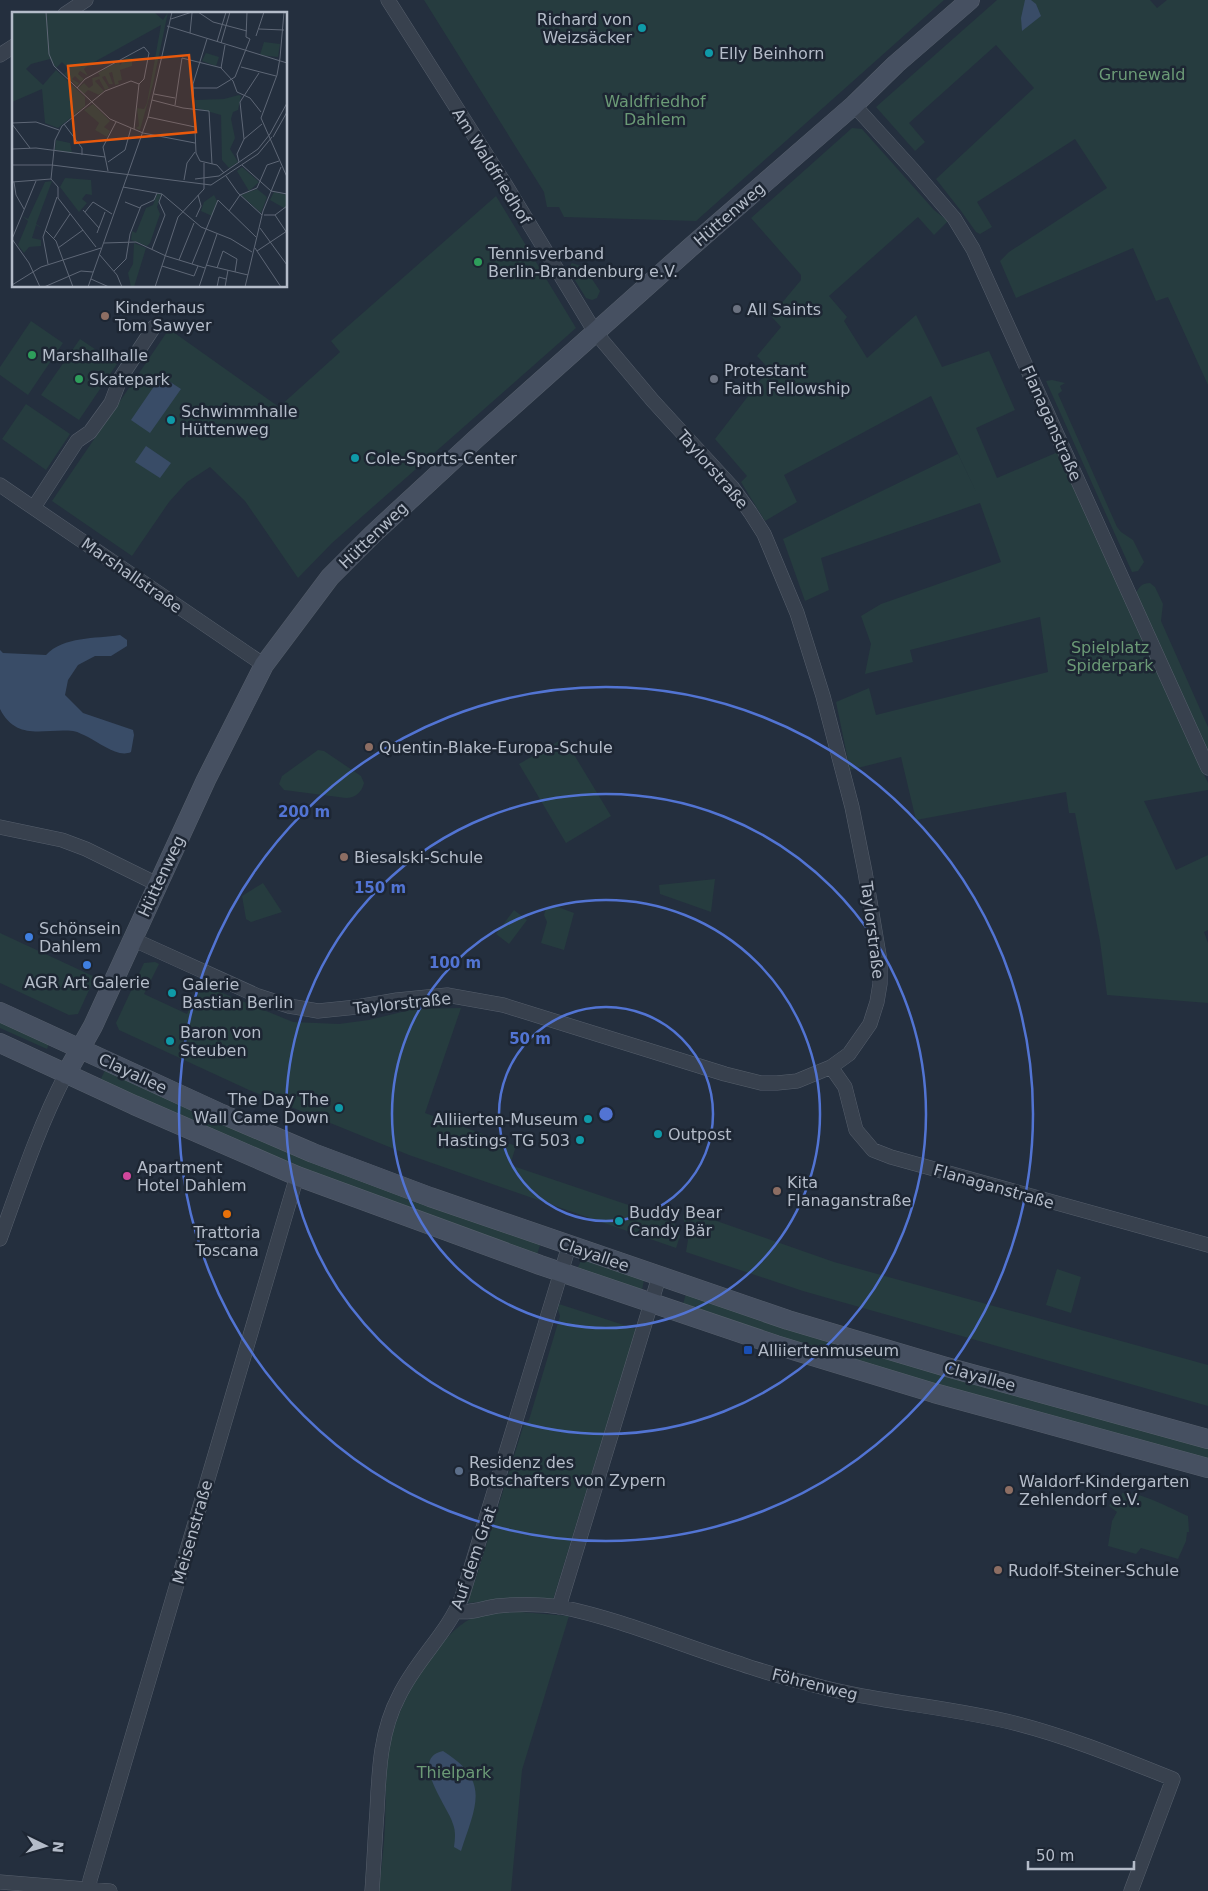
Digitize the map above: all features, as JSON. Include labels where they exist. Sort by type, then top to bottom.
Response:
[{"type":"main road","name":"Hüttenweg","points":[[66,1074],[81,1049],[156,884],[264,665],[330,577],[401,508],[583,345],[595,332],[854,105],[896,64],[970,0]]},
{"type":"main road","name":"Clayallee","points":[[0,1012],[312,1154],[569,1246],[867,1344],[1208,1439]]},
{"type":"main road","name":"Clayallee","points":[[0,1043],[297,1176],[561,1273],[776,1345],[934,1392],[1208,1468]]},
{"type":"street","points":[[68,12],[86,0]]},
{"type":"street","name":"Am Waldfriedhof","points":[[388,0],[505,184],[595,332]]},
{"type":"street","points":[[0,55],[12,47]]},
{"type":"street","name":"Flanaganstraße","points":[[854,105],[954,218],[973,249],[1208,768]]},
{"type":"street","points":[[34,507],[78,441],[90,432],[111,403],[120,377],[154,326]]},
{"type":"street","name":"Taylorstraße","points":[[132,939],[258,996],[289,1006],[318,1011],[357,1008],[397,1000],[453,996],[507,1006],[745,1080],[761,1083],[797,1081],[831,1067],[849,1054],[870,1024],[879,993],[880,961],[852,807],[823,696],[797,612],[764,534],[741,499],[653,401],[595,332]]},
{"type":"street","name":"Marshallstraße","points":[[0,485],[264,665]]},
{"type":"street","points":[[0,827],[62,840],[86,849],[156,884]]},
{"type":"street","name":"Flanaganstraße","points":[[831,1067],[845,1087],[856,1130],[873,1150],[900,1160],[1208,1245]]},
{"type":"street","name":"Hüttenweg","points":[[0,1239],[33,1148],[66,1074]]},
{"type":"street","name":"Meisenstraße","points":[[89,1889],[90,1880],[297,1176]]},
{"type":"street","name":"Auf dem Grat","points":[[372,1891],[380,1758],[390,1716],[409,1678],[456,1611],[485,1525],[569,1246]]},
{"type":"street","points":[[559,1607],[659,1277]]},
{"type":"street","name":"Föhrenweg","points":[[456,1611],[465,1613],[499,1606],[559,1607],[629,1624],[741,1664],[811,1685],[872,1698],[1016,1723],[1088,1745],[1173,1779],[1131,1891]]},
{"type":"street","points":[[0,1882],[110,1891]]},
{"type":"green space","name":"Waldfriedhof Dahlem","points":[[424,0],[944,0],[696,221],[564,217],[559,207],[547,207],[544,192]]},
{"type":"green space","name":"Grunewald","points":[[997,0],[1150,0],[1157,8],[1167,0],[1208,0],[1208,385],[1168,297],[1156,301],[1133,248],[1016,298],[1000,261],[1009,252],[1107,188],[1075,139],[977,202],[992,227],[980,234],[976,232],[936,179],[1034,88],[996,45],[909,123],[925,142],[915,151],[876,107]]},
{"type":"green space","name":"Spielplatz Spiderpark","points":[[852,128],[862,129],[934,210],[948,221],[934,235],[918,217],[829,296],[847,317],[844,321],[867,358],[916,315],[942,367],[989,351],[1015,410],[976,428],[997,478],[1058,452],[1208,783],[1208,790],[1144,801],[1176,870],[1208,855],[1208,930],[1204,932],[1208,943],[1208,1003],[1107,995],[1100,941],[1075,813],[1069,813],[1066,792],[916,820],[901,757],[850,770],[836,702],[869,688],[876,715],[1048,672],[1040,617],[910,650],[913,662],[865,674],[871,644],[861,616],[881,604],[1001,562],[980,503],[821,558],[829,590],[805,601],[783,539],[958,454],[978,496],[931,396],[784,475],[797,502],[765,521],[741,482],[747,476],[715,439],[769,369],[757,356],[781,327],[771,316],[801,280],[801,275],[751,218]]},
{"type":"green space","points":[[496,196],[576,328],[332,543],[298,578],[245,501],[210,467],[187,482],[169,502],[132,556],[52,501],[169,329],[279,407],[340,352],[331,341]]},
{"type":"green space","points":[[572,263],[584,267],[600,291],[597,298],[592,300],[586,298],[568,269]]},
{"type":"green space","name":"Marshallhalle","points":[[31,321],[63,343],[28,395],[0,375],[0,367]]},
{"type":"green space","name":"Skatepark","points":[[80,339],[117,364],[79,420],[41,395]]},
{"type":"green space","points":[[1052,380],[1065,383],[1060,386],[1062,391],[1058,394],[1117,527],[1133,540],[1144,562],[1138,571],[1132,572],[1046,381]]},
{"type":"green space","points":[[26,404],[70,434],[46,470],[2,439]]},
{"type":"green space","points":[[1150,583],[1155,587],[1163,604],[1161,621],[1208,727],[1208,751],[1136,593],[1141,586]]},
{"type":"green space","points":[[564,738],[611,816],[566,843],[519,764]]},
{"type":"green space","points":[[318,750],[324,751],[361,776],[364,783],[358,794],[346,798],[284,790],[279,784],[282,776]]},
{"type":"green space","points":[[715,879],[711,912],[660,894],[659,885]]},
{"type":"green space","points":[[263,883],[282,912],[251,922],[246,919],[242,896]]},
{"type":"green space","points":[[555,906],[574,913],[564,950],[541,943],[547,922],[544,915],[546,908]]},
{"type":"green space","points":[[514,910],[527,920],[509,944],[496,934]]},
{"type":"green space","points":[[0,933],[95,977],[78,1014],[69,1015],[0,983]]},
{"type":"green space","points":[[155,962],[159,964],[144,994],[187,1014],[198,990],[210,988],[293,1022],[339,1024],[369,1020],[414,1009],[461,1008],[425,1113],[516,1146],[510,1165],[673,1220],[680,1236],[676,1248],[409,1155],[249,1090],[119,1030],[116,1023],[144,963]]},
{"type":"green space","points":[[0,1021],[49,1043],[47,1049],[0,1028]]},
{"type":"green space","points":[[106,1068],[541,1243],[536,1257],[369,1198],[100,1081]]},
{"type":"green space","points":[[685,1210],[834,1262],[1208,1365],[1208,1406],[803,1291],[686,1252],[688,1240],[683,1217]]},
{"type":"green space","points":[[582,1259],[644,1280],[642,1290],[577,1269]]},
{"type":"green space","points":[[1057,1269],[1081,1277],[1071,1313],[1046,1305]]},
{"type":"green space","points":[[686,1294],[1208,1446],[1208,1461],[962,1392],[682,1307]]},
{"type":"green space","points":[[559,1304],[636,1329],[553,1600],[520,1599],[467,1603],[466,1601],[475,1581],[523,1427],[529,1420],[560,1316]]},
{"type":"green space","points":[[1122,1493],[1139,1495],[1188,1516],[1189,1532],[1187,1532],[1186,1541],[1178,1559],[1141,1548],[1136,1554],[1108,1546],[1112,1521],[1117,1512],[1109,1506],[1112,1497],[1120,1499]]},
{"type":"green space","name":"Thielpark","points":[[521,1612],[569,1616],[522,1770],[511,1891],[379,1891],[385,1834],[388,1753],[393,1732],[405,1700],[433,1655],[459,1626],[472,1618],[484,1615]]},
{"type":"water","points":[[1025,0],[1031,0],[1036,4],[1041,16],[1022,31],[1021,18]]},
{"type":"water","points":[[161,376],[181,389],[150,433],[131,420]]},
{"type":"water","points":[[146,446],[171,463],[160,478],[135,462]]},
{"type":"water","points":[[120,635],[127,640],[127,646],[111,656],[95,656],[78,665],[68,680],[65,695],[83,713],[133,730],[131,752],[120,753],[73,731],[23,730],[14,726],[0,709],[0,650],[3,653],[46,655],[53,649],[71,641]]},
{"type":"water","points":[[443,1751],[458,1762],[468,1773],[474,1784],[476,1795],[475,1807],[461,1851],[454,1847],[455,1833],[453,1824],[433,1784],[430,1773],[429,1763],[433,1755]]},
{"type":"place","name":"Richard von Weizsäcker","points":[[642,28]]},
{"type":"place","name":"Elly Beinhorn","points":[[709,53]]},
{"type":"place","name":"Tennisverband Berlin-Brandenburg e.V.","points":[[478,262]]},
{"type":"place","name":"All Saints","points":[[737,309]]},
{"type":"place","name":"Kinderhaus Tom Sawyer","points":[[105,316]]},
{"type":"place","name":"Marshallhalle","points":[[32,355]]},
{"type":"place","name":"Skatepark","points":[[79,379]]},
{"type":"place","name":"Protestant Faith Fellowship","points":[[714,379]]},
{"type":"place","name":"Schwimmhalle Hüttenweg","points":[[171,420]]},
{"type":"place","name":"Cole-Sports-Center","points":[[355,458]]},
{"type":"place","name":"Quentin-Blake-Europa-Schule","points":[[369,747]]},
{"type":"place","name":"Biesalski-Schule","points":[[344,857]]},
{"type":"place","name":"Schönsein Dahlem","points":[[29,937]]},
{"type":"place","name":"AGR Art Galerie","points":[[87,965]]},
{"type":"place","name":"Galerie Bastian Berlin","points":[[172,993]]},
{"type":"place","name":"Baron von Steuben","points":[[170,1041]]},
{"type":"place","name":"The Day The Wall Came Down","points":[[339,1108]]},
{"type":"place","name":"Alliierten-Museum","points":[[588,1119]]},
{"type":"place","name":"Outpost","points":[[658,1134]]},
{"type":"place","name":"Hastings TG 503","points":[[580,1140]]},
{"type":"place","name":"Apartment Hotel Dahlem","points":[[127,1176]]},
{"type":"place","name":"Kita Flanaganstraße","points":[[777,1191]]},
{"type":"place","name":"Trattoria Toscana","points":[[227,1214]]},
{"type":"place","name":"Buddy Bear Candy Bär","points":[[619,1221]]},
{"type":"place","name":"Alliiertenmuseum","points":[[748,1350]]},
{"type":"place","name":"Residenz des Botschafters von Zypern","points":[[459,1471]]},
{"type":"place","name":"Waldorf-Kindergarten Zehlendorf e.V.","points":[[1009,1490]]},
{"type":"place","name":"Rudolf-Steiner-Schule","points":[[998,1570]]}]
